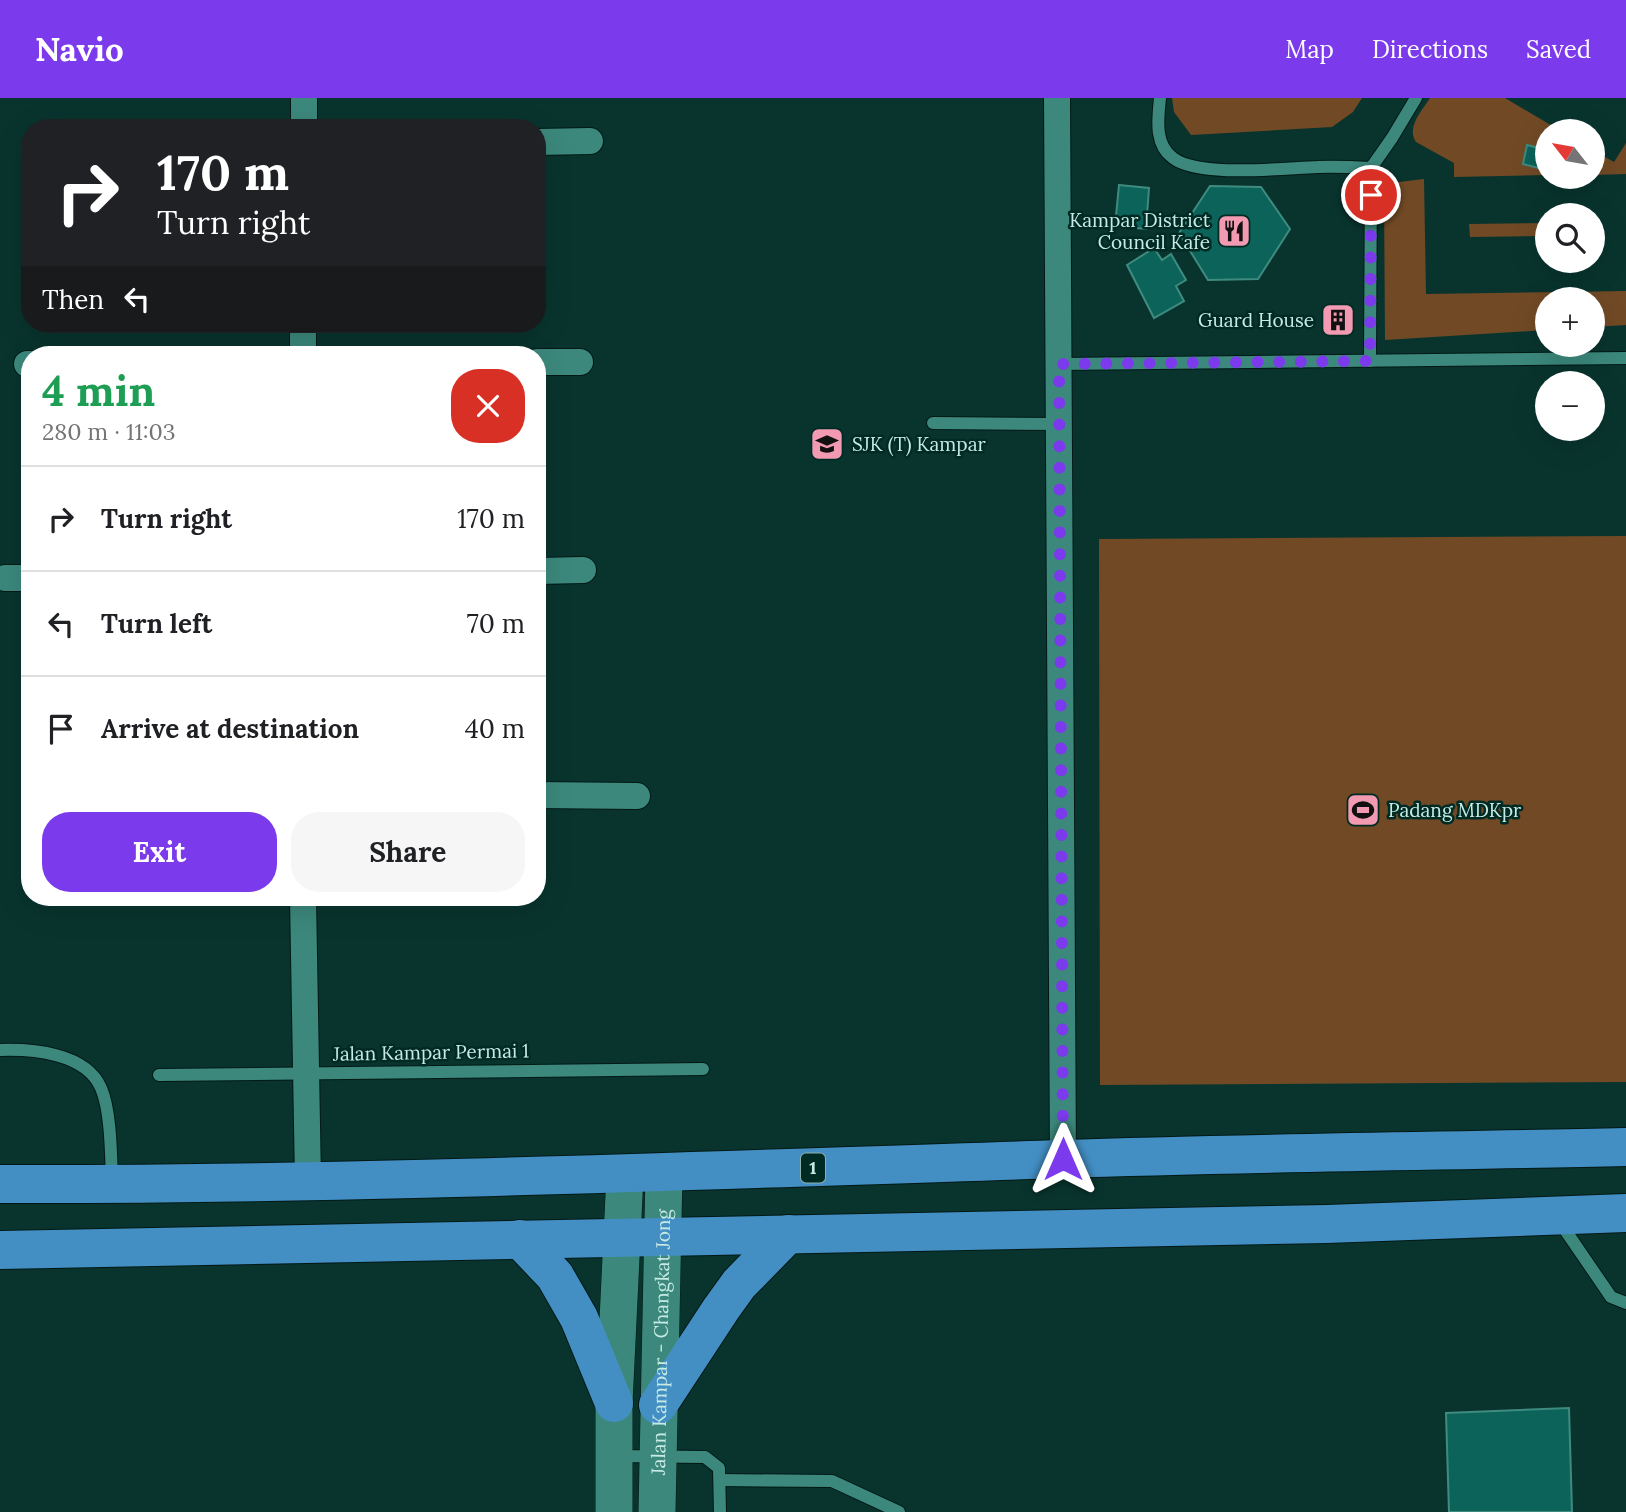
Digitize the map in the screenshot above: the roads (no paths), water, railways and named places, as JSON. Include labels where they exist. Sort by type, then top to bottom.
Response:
[{"type":"highway","name":"1","points":[[0,1184],[113,1185],[625,1175],[1063,1159],[1626,1147]]},
{"type":"highway","points":[[0,1250],[1327,1224],[1626,1213]]},
{"type":"highway","points":[[658,1405],[740,1284],[788,1234]]},
{"type":"highway","points":[[520,1239],[555,1276],[579,1318],[614,1403]]},
{"type":"main road","name":"Jalan Kampar - Changkat Jong","points":[[657,1512],[664,1173]]},
{"type":"main road","name":"Jalan Kampar - Changkat Jong","points":[[614,1512],[614,1403],[625,1175]]},
{"type":"street","points":[[304,98],[304,119]]},
{"type":"street","points":[[1057,98],[1063,1159]]},
{"type":"street","points":[[546,142],[590,141]]},
{"type":"street","points":[[546,362],[580,362]]},
{"type":"street","points":[[546,571],[583,570]]},
{"type":"street","points":[[546,795],[636,796]]},
{"type":"street","points":[[303,906],[308,1181]]},
{"type":"lane","points":[[1160,98],[1158,127],[1162,145],[1174,159],[1223,171],[1320,166],[1371,168]]},
{"type":"lane","points":[[1370,361],[1371,168],[1416,98]]},
{"type":"lane","points":[[1059,364],[1626,358]]},
{"type":"lane","points":[[933,422],[1060,424]]},
{"type":"lane","points":[[0,1049],[41,1052],[71,1060],[88,1069],[102,1089],[113,1185]]},
{"type":"lane","name":"Jalan Kampar Permai 1","points":[[159,1074],[703,1069]]},
{"type":"lane","points":[[1555,1216],[1611,1297],[1626,1303]]},
{"type":"lane","points":[[615,1456],[705,1457],[719,1468],[720,1512]]},
{"type":"lane","points":[[720,1480],[832,1482],[899,1512]]},
{"type":"place","name":"Kampar District Council Kafe","points":[[1234,231]]},
{"type":"place","name":"Guard House","points":[[1338,320]]},
{"type":"place","name":"SJK (T) Kampar","points":[[827,444]]},
{"type":"place","name":"Padang MDKpr","points":[[1363,810]]}]
